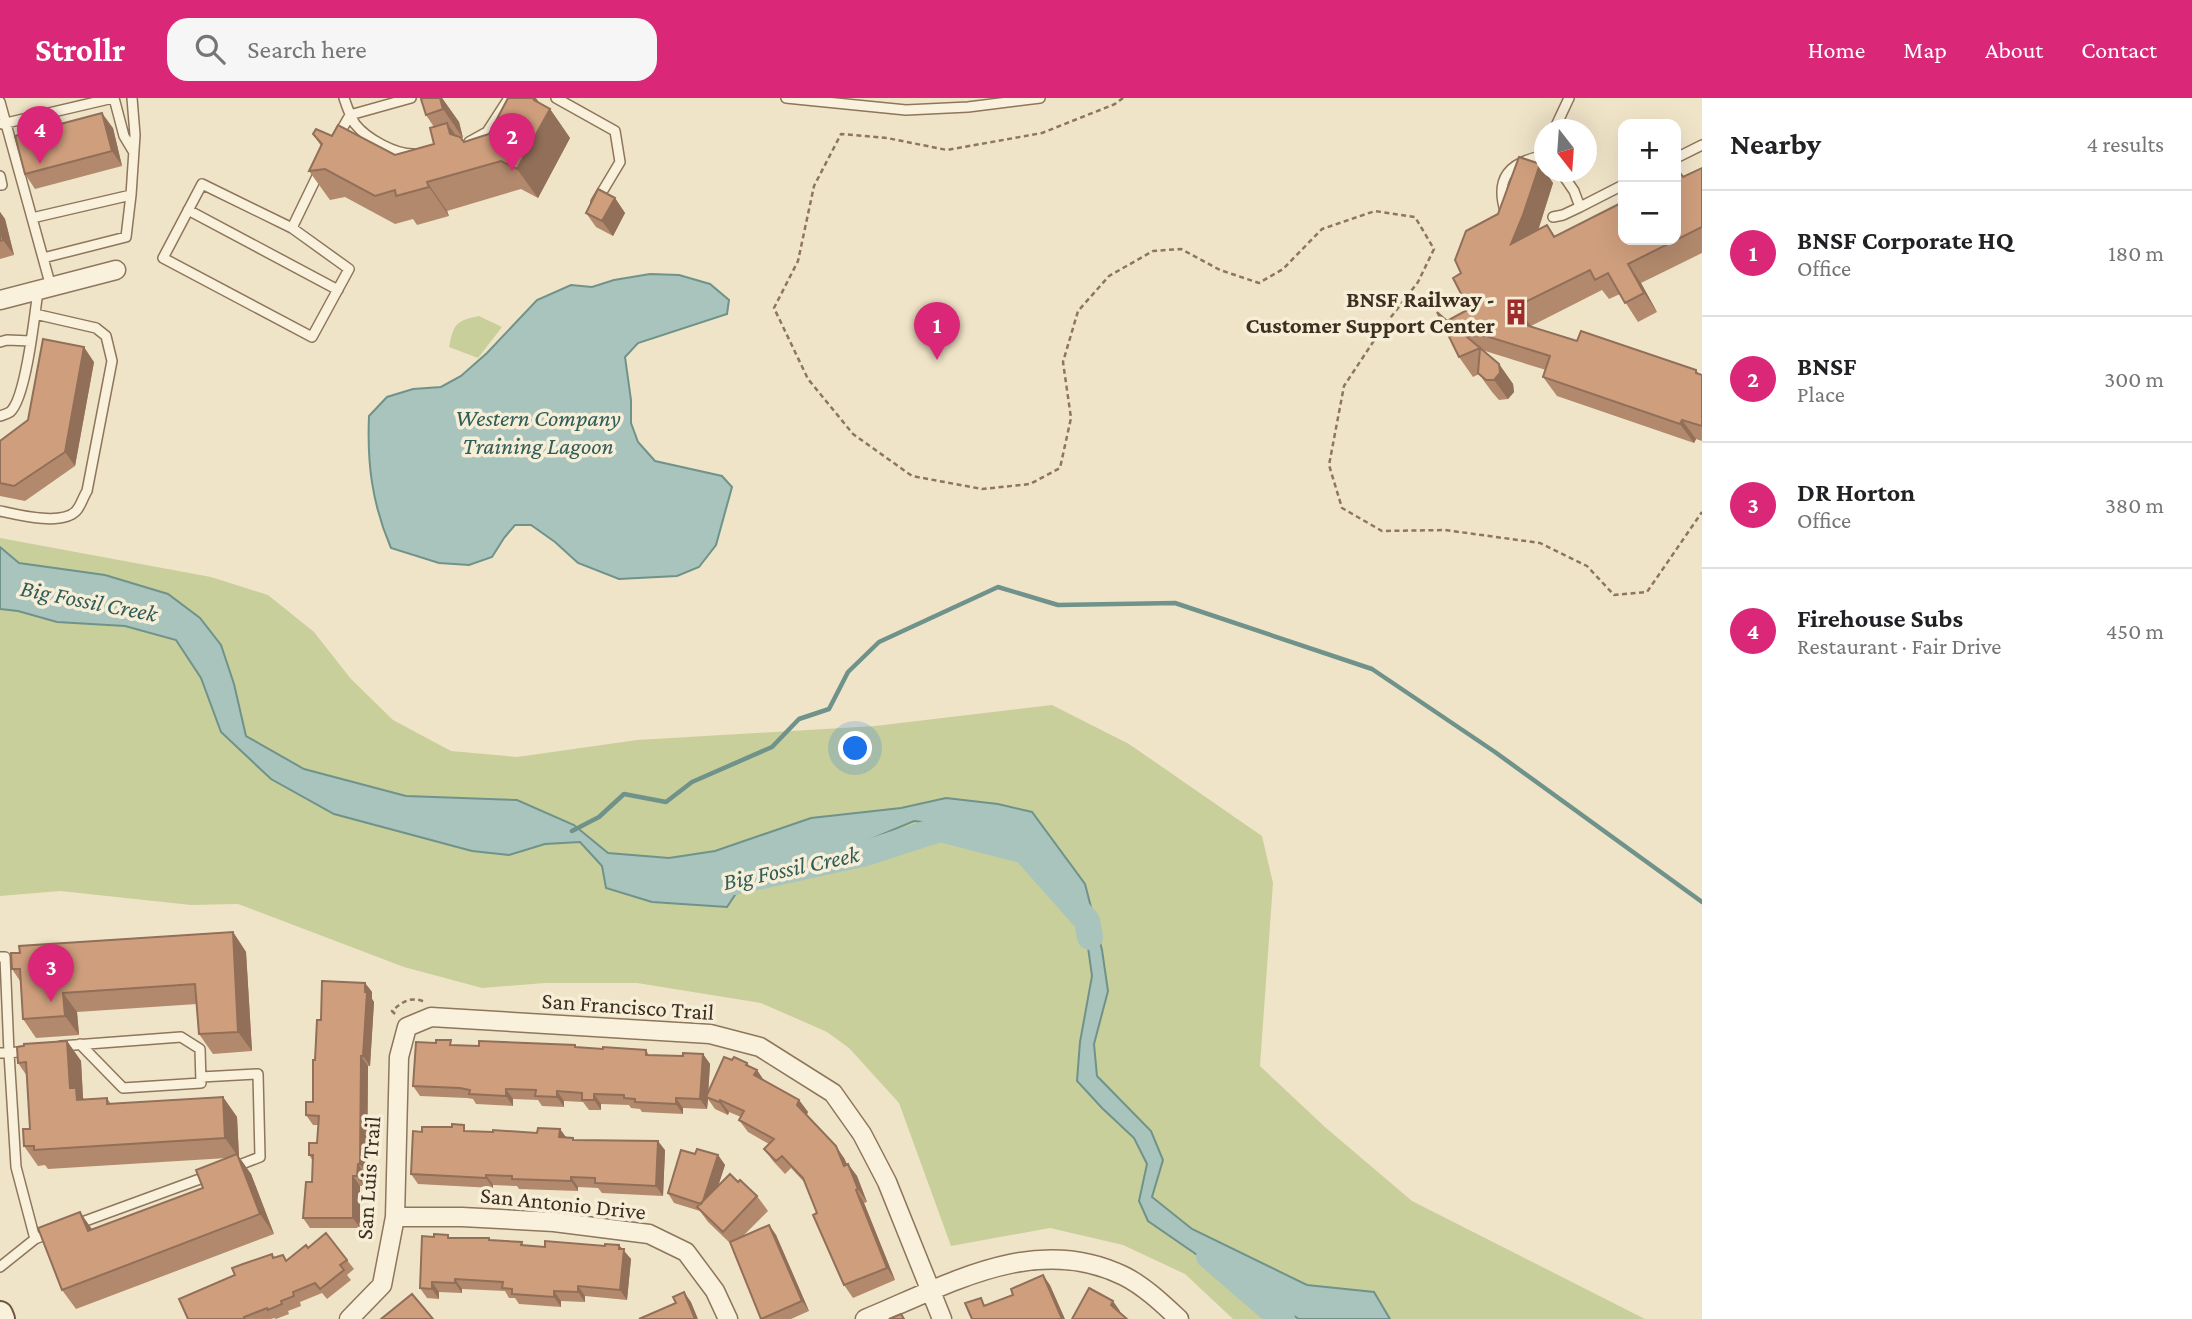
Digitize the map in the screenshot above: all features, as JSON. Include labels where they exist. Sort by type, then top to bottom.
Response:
[{"type":"street","points":[[0,300],[116,270]]},
{"type":"street","name":"San Francisco Trail","points":[[407,1027],[431,1017],[710,1034],[760,1047],[833,1093],[862,1134],[887,1182],[942,1319]]},
{"type":"street","name":"San Luis Trail","points":[[349,1319],[382,1285],[395,1217],[399,1057],[407,1027]]},
{"type":"street","name":"San Antonio Drive","points":[[395,1217],[462,1216],[554,1222],[649,1234],[686,1252],[715,1291],[728,1319]]},
{"type":"street","points":[[865,1319],[1002,1264],[1040,1258],[1092,1263],[1126,1277],[1165,1305],[1179,1319]]},
{"type":"lane","points":[[3,123],[113,98],[124,136],[133,151]]},
{"type":"lane","points":[[43,258],[126,237],[135,119],[132,98]]},
{"type":"lane","points":[[344,98],[350,114],[362,132],[392,149],[410,154],[421,153]]},
{"type":"lane","points":[[331,149],[350,114],[411,98]]},
{"type":"lane","points":[[455,149],[487,132],[509,98]]},
{"type":"lane","points":[[556,98],[615,131],[620,162],[595,203]]},
{"type":"lane","points":[[786,98],[906,110],[968,107],[1040,98]]},
{"type":"lane","points":[[1559,119],[1569,98]]},
{"type":"lane","points":[[0,102],[3,123],[43,258],[44,289],[34,314],[18,399],[11,411],[0,416]]},
{"type":"lane","points":[[1681,156],[1702,145]]},
{"type":"lane","points":[[1507,216],[1502,197],[1504,178],[1521,161],[1534,158]]},
{"type":"lane","points":[[292,228],[326,160]]},
{"type":"lane","points":[[0,176],[0,185]]},
{"type":"lane","points":[[1567,182],[1580,207]]},
{"type":"lane","points":[[202,184],[292,228],[349,269],[312,337],[163,258],[188,210],[202,184]]},
{"type":"lane","points":[[1553,217],[1563,215],[1618,188]]},
{"type":"lane","points":[[32,218],[131,195]]},
{"type":"lane","points":[[188,210],[338,290]]},
{"type":"lane","points":[[0,511],[25,517],[57,518],[69,517],[78,509],[86,491],[112,361],[106,336],[96,328],[34,314]]},
{"type":"lane","points":[[0,342],[31,341]]},
{"type":"lane","points":[[0,957],[5,957],[5,1053],[16,1167],[35,1239]]},
{"type":"lane","points":[[57,1047],[80,1044],[181,1037],[200,1049],[201,1083],[124,1088],[80,1044]]},
{"type":"lane","points":[[5,1053],[33,1050]]},
{"type":"lane","points":[[72,1225],[260,1157],[258,1074],[201,1077]]},
{"type":"lane","points":[[0,1267],[35,1239],[60,1230]]},
{"type":"path","points":[[1123,98],[1115,104],[1042,133],[947,150],[887,138],[841,134],[814,186],[798,261],[774,308],[808,379],[853,433],[912,476],[982,489],[1030,484],[1060,468],[1071,418],[1063,362],[1078,311],[1109,276],[1153,251],[1181,249],[1220,270],[1259,284],[1283,269],[1322,229],[1375,211],[1415,217],[1434,249],[1418,282],[1381,330],[1344,386],[1329,465],[1342,508],[1382,531],[1445,530],[1540,543],[1587,566],[1614,595],[1647,592],[1702,512]]},
{"type":"path","points":[[407,1027],[392,1011],[411,998],[429,1004]]},
{"type":"green space","points":[[479,316],[502,327],[478,358],[449,347],[457,325]]},
{"type":"green space","points":[[0,538],[211,577],[268,595],[314,632],[351,679],[393,720],[451,751],[517,757],[637,740],[875,726],[1052,705],[1129,744],[1262,836],[1273,883],[1260,1066],[1325,1127],[1412,1201],[1645,1319],[1233,1319],[1185,1274],[1123,1245],[1050,1228],[951,1246],[899,1103],[849,1048],[827,1032],[761,1003],[637,983],[545,983],[482,988],[404,967],[238,904],[191,905],[60,891],[0,896]]},
{"type":"water","name":"Western Company Training Lagoon","points":[[650,274],[679,275],[710,284],[729,300],[727,314],[638,343],[625,357],[631,423],[638,442],[655,461],[722,476],[732,487],[716,545],[699,567],[677,576],[619,579],[578,563],[531,525],[515,525],[492,557],[469,565],[439,563],[391,548],[379,515],[372,483],[369,416],[387,397],[413,389],[441,387],[461,376],[487,353],[537,300],[571,285],[592,287]]},
{"type":"water","points":[[0,547],[19,563],[105,575],[168,594],[200,618],[221,645],[234,684],[246,736],[304,769],[406,796],[517,800],[574,825],[608,853],[669,858],[715,851],[811,818],[901,808],[946,798],[998,804],[1032,812],[1085,884],[1102,950],[1108,991],[1094,1044],[1097,1076],[1151,1131],[1163,1160],[1152,1197],[1192,1229],[1307,1285],[1374,1292],[1390,1319],[1299,1319],[1148,1221],[1139,1201],[1147,1164],[1134,1138],[1077,1081],[1080,1042],[1092,976],[1087,940],[1067,883],[1025,845],[974,828],[914,821],[833,855],[809,857],[741,886],[727,907],[652,902],[606,888],[602,866],[580,842],[545,844],[509,855],[472,851],[334,814],[271,779],[221,732],[201,678],[176,640],[125,626],[57,622],[0,609]]},
{"type":"building","points":[[440,98],[443,109],[426,115],[421,99]]},
{"type":"building","points":[[508,98],[533,98],[550,109],[517,169],[501,161],[427,182],[429,187],[396,196],[395,190],[375,196],[325,169],[309,171],[322,144],[313,134],[316,129],[332,136],[338,125],[395,155],[434,144],[430,128],[447,123],[450,134],[460,137],[464,142],[489,134]]},
{"type":"building","points":[[102,113],[112,151],[25,174],[15,136]]},
{"type":"building","name":"BNSF Railway - Customer Support Center","points":[[1519,157],[1534,162],[1534,182],[1511,244],[1547,225],[1554,237],[1618,205],[1618,245],[1666,245],[1628,264],[1644,293],[1625,303],[1608,273],[1595,280],[1590,270],[1517,306],[1519,323],[1577,341],[1581,331],[1696,370],[1696,373],[1702,375],[1702,426],[1682,420],[1680,424],[1543,377],[1550,356],[1454,326],[1499,364],[1500,373],[1494,380],[1486,380],[1478,373],[1480,348],[1459,357],[1437,312],[1447,321],[1469,309],[1453,278],[1461,273],[1455,260],[1466,231],[1498,214]]},
{"type":"building","name":"BNSF Railway - Customer Support Center","points":[[1702,168],[1702,227],[1681,238],[1681,174],[1683,177]]},
{"type":"building","points":[[598,189],[615,198],[602,221],[586,213]]},
{"type":"building","points":[[43,339],[84,347],[65,452],[14,486],[0,483],[0,441],[28,420]]},
{"type":"building","points":[[233,932],[238,1032],[199,1034],[195,984],[63,993],[65,1016],[23,1019],[20,969],[12,969],[11,953],[20,953],[19,946]]},
{"type":"building","points":[[322,981],[365,983],[367,992],[361,1056],[360,1164],[357,1176],[353,1176],[353,1218],[303,1218],[306,1182],[312,1182],[313,1155],[309,1155],[309,1143],[317,1143],[319,1116],[306,1115],[306,1102],[313,1102],[313,1060],[317,1020],[321,1020]]},
{"type":"building","points":[[436,1040],[451,1040],[450,1045],[479,1046],[479,1041],[646,1050],[646,1055],[703,1054],[700,1099],[676,1098],[676,1104],[635,1102],[635,1099],[624,1098],[624,1095],[594,1094],[594,1100],[582,1100],[582,1093],[557,1091],[557,1097],[535,1096],[536,1090],[506,1089],[506,1096],[469,1094],[470,1090],[460,1088],[413,1086],[416,1042],[436,1043]]},
{"type":"building","points":[[67,1041],[70,1088],[76,1088],[77,1100],[107,1098],[107,1104],[223,1097],[225,1138],[34,1150],[34,1146],[24,1146],[23,1129],[30,1129],[26,1062],[18,1063],[17,1047],[24,1044]]},
{"type":"building","points":[[724,1057],[732,1060],[734,1057],[747,1063],[746,1065],[757,1070],[754,1075],[799,1100],[797,1105],[836,1146],[844,1166],[848,1164],[887,1268],[844,1285],[813,1215],[817,1213],[803,1178],[782,1156],[776,1161],[764,1149],[774,1139],[739,1120],[744,1111],[706,1097]]},
{"type":"building","points":[[452,1124],[464,1125],[464,1131],[537,1133],[538,1128],[560,1129],[559,1137],[573,1140],[658,1141],[656,1186],[595,1183],[595,1178],[571,1177],[571,1181],[512,1179],[512,1176],[486,1175],[486,1178],[411,1174],[413,1131],[422,1132],[422,1127],[452,1127]]},
{"type":"building","points":[[697,1149],[718,1155],[701,1204],[668,1193],[681,1150],[695,1154]]},
{"type":"building","points":[[237,1154],[260,1214],[62,1290],[38,1228],[80,1212],[88,1231],[203,1188],[196,1170]]},
{"type":"building","points":[[730,1174],[757,1196],[723,1232],[697,1207]]},
{"type":"building","points":[[769,1225],[802,1301],[761,1319],[730,1242]]},
{"type":"building","points":[[326,1233],[347,1260],[340,1265],[344,1270],[320,1289],[315,1283],[293,1292],[294,1296],[281,1301],[282,1304],[244,1317],[245,1319],[188,1319],[179,1299],[235,1275],[232,1268],[243,1264],[272,1254],[273,1258],[283,1255],[286,1261]]},
{"type":"building","points":[[434,1234],[448,1235],[448,1238],[489,1238],[545,1247],[545,1241],[619,1245],[619,1249],[624,1249],[620,1290],[578,1286],[578,1292],[554,1291],[554,1297],[512,1294],[512,1289],[502,1288],[503,1282],[455,1279],[455,1283],[432,1282],[432,1289],[420,1288],[422,1236],[434,1237]]},
{"type":"building","points":[[1043,1275],[1062,1319],[972,1319],[965,1303],[981,1298],[984,1306],[1013,1295],[1011,1289]]},
{"type":"building","points":[[1089,1288],[1113,1301],[1111,1305],[1127,1319],[1072,1319]]},
{"type":"building","points":[[684,1292],[695,1319],[639,1319],[676,1303],[673,1297]]},
{"type":"building","points":[[412,1294],[433,1319],[381,1319]]},
{"type":"building","points":[[901,1314],[904,1319],[889,1319]]},
{"type":"waterway","points":[[572,831],[599,817],[624,794],[666,802],[692,782],[772,747],[799,719],[829,709],[848,672],[879,642],[998,587],[1058,605],[1175,603],[1372,669],[1495,752],[1702,902]]},
{"type":"waterway","name":"Big Fossil Creek","points":[[734,882],[866,853],[940,829],[1025,851],[1087,921],[1090,937]]},
{"type":"waterway","name":"Big Fossil Creek","points":[[1209,1256],[1282,1319]]},
{"type":"place","name":"Firehouse Subs","points":[[40,164]]},
{"type":"place","name":"BNSF","points":[[512,171]]},
{"type":"place","name":"BNSF Railway - Customer Support Center","points":[[1516,312]]},
{"type":"place","name":"BNSF Corporate HQ","points":[[937,360]]},
{"type":"place","name":"DR Horton","points":[[51,1002]]}]
